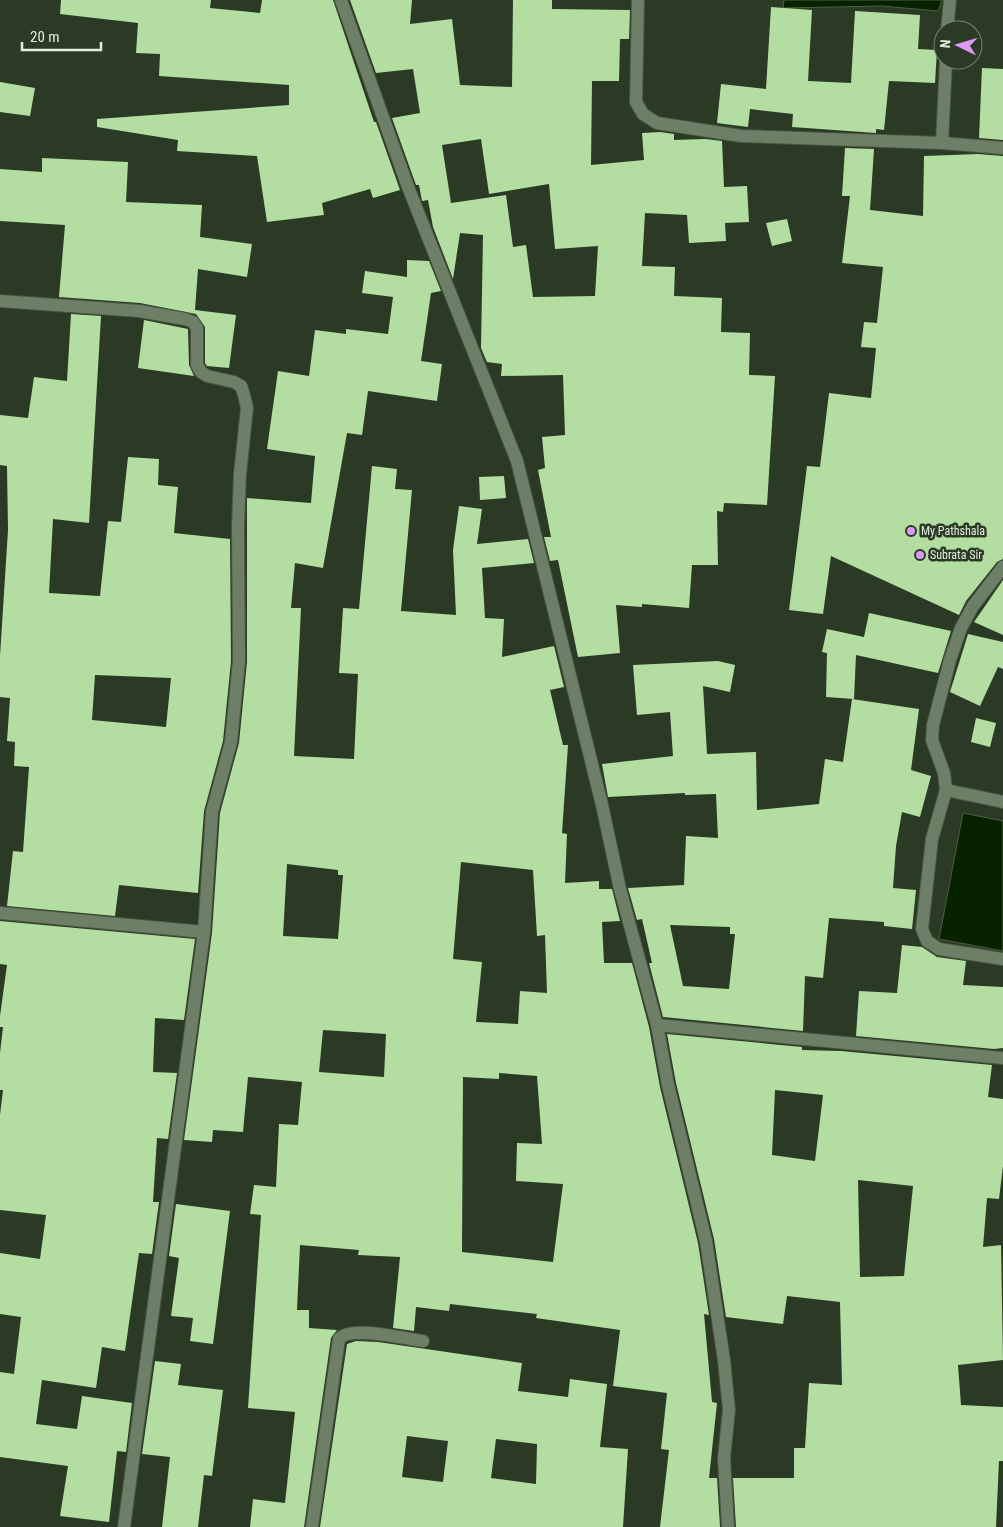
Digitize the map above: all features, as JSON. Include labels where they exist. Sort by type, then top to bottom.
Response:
[{"type":"street","points":[[341,0],[408,187],[518,461],[602,805],[620,889],[656,1025],[668,1085],[706,1241],[724,1360],[729,1410],[724,1458],[728,1527]]},
{"type":"street","points":[[638,0],[636,102],[643,114],[657,123],[741,136],[942,143],[1003,148]]},
{"type":"street","points":[[948,20],[950,0]]},
{"type":"street","points":[[942,143],[946,70]]},
{"type":"street","points":[[0,301],[140,311],[193,322],[197,328],[197,366],[207,376],[234,382],[241,386],[247,408],[240,474],[238,526],[239,661],[231,742],[212,812],[204,932],[124,1527]]},
{"type":"street","points":[[1003,567],[973,606],[961,628],[933,725],[932,740],[944,772],[946,790],[932,839],[922,929],[927,941],[938,949],[1003,959]]},
{"type":"street","points":[[946,790],[1003,802]]},
{"type":"street","points":[[0,913],[204,932]]},
{"type":"street","points":[[656,1025],[1003,1058]]},
{"type":"street","points":[[312,1527],[339,1339],[350,1332],[423,1341]]},
{"type":"shaded area","points":[[784,0],[942,0],[938,11],[882,6],[783,8]]},
{"type":"shaded area","points":[[963,813],[1003,821],[1003,951],[939,939]]},
{"type":"building","points":[[61,0],[211,0],[210,8],[260,13],[262,0],[333,0],[374,122],[376,122],[400,190],[373,198],[370,189],[322,203],[324,215],[267,222],[257,156],[177,151],[178,140],[97,127],[97,119],[289,105],[289,85],[159,76],[160,54],[136,53],[138,23],[60,14]]},
{"type":"building","points":[[350,0],[412,0],[410,24],[452,19],[460,85],[512,87],[513,0],[552,0],[552,9],[630,10],[629,39],[620,39],[619,81],[592,81],[591,165],[644,160],[642,133],[660,132],[674,134],[674,140],[705,139],[722,141],[724,187],[747,186],[749,222],[725,223],[726,241],[689,243],[687,215],[645,213],[642,266],[675,267],[674,296],[722,298],[721,332],[750,333],[749,375],[775,376],[767,505],[724,503],[723,512],[717,511],[718,565],[692,565],[689,608],[642,604],[642,607],[616,605],[620,653],[578,657],[558,560],[550,561],[544,537],[551,537],[538,470],[545,468],[542,437],[565,435],[563,375],[501,376],[502,364],[487,362],[481,348],[483,235],[460,233],[453,279],[433,227],[428,200],[422,201],[419,185],[416,185],[392,118],[420,113],[413,69],[376,73]],"holes":[[[481,139],[489,194],[549,184],[555,249],[598,246],[595,296],[533,297],[526,245],[513,247],[506,195],[451,203],[442,145]]]},
{"type":"building","points":[[771,7],[812,10],[808,81],[851,83],[855,11],[920,15],[918,49],[933,50],[933,70],[936,70],[935,83],[889,81],[884,130],[876,129],[876,133],[792,127],[793,114],[750,109],[748,127],[717,123],[721,84],[766,89]]},
{"type":"building","points":[[983,68],[1003,69],[1003,140],[979,138],[982,70]]},
{"type":"building","points":[[0,82],[35,88],[30,116],[0,112]]},
{"type":"building","points":[[845,148],[874,149],[870,210],[923,216],[924,156],[978,154],[1003,156],[1003,559],[997,562],[966,601],[959,615],[831,556],[823,614],[789,610],[807,466],[820,467],[829,393],[871,398],[876,348],[861,347],[864,322],[877,323],[883,267],[842,263],[850,196],[842,196]]},
{"type":"building","points":[[42,158],[128,162],[126,202],[202,205],[200,237],[252,244],[247,277],[198,269],[195,310],[236,315],[229,368],[207,366],[205,363],[205,327],[196,314],[140,303],[59,297],[65,225],[0,221],[0,169],[42,172]]},
{"type":"building","points":[[787,219],[792,241],[772,246],[766,223]]},
{"type":"building","points":[[407,260],[429,261],[441,291],[431,293],[421,361],[442,364],[437,401],[368,391],[362,435],[347,433],[323,568],[295,563],[291,608],[301,608],[294,756],[354,759],[358,674],[339,673],[343,608],[359,609],[372,466],[397,469],[395,489],[412,490],[401,611],[456,615],[453,550],[459,506],[482,509],[477,544],[528,539],[534,563],[482,568],[485,618],[504,619],[502,657],[554,646],[564,687],[550,690],[563,745],[568,745],[562,833],[567,834],[565,883],[599,881],[599,889],[612,889],[620,921],[602,922],[604,963],[632,963],[649,1027],[660,1087],[698,1243],[709,1315],[704,1314],[712,1402],[717,1403],[709,1478],[717,1478],[720,1527],[660,1527],[669,1450],[661,1449],[667,1393],[613,1386],[620,1330],[536,1318],[537,1314],[450,1304],[449,1311],[416,1307],[414,1331],[393,1328],[400,1257],[358,1255],[359,1250],[300,1245],[297,1310],[309,1310],[309,1328],[337,1330],[331,1338],[304,1527],[250,1527],[253,1499],[285,1503],[295,1412],[248,1408],[261,1215],[250,1214],[254,1185],[276,1187],[279,1124],[298,1125],[302,1082],[248,1077],[243,1132],[213,1130],[212,1142],[184,1140],[212,933],[220,813],[239,743],[247,662],[247,498],[311,503],[315,456],[267,449],[278,371],[309,376],[315,330],[346,334],[346,329],[388,334],[393,297],[362,293],[365,271],[407,277]],"holes":[[[461,862],[533,870],[537,936],[545,935],[547,993],[520,991],[518,1024],[476,1022],[482,962],[453,959]],[[287,864],[338,870],[338,875],[343,875],[338,939],[283,936]],[[323,1030],[386,1034],[384,1077],[319,1072]],[[499,1073],[537,1076],[542,1144],[517,1143],[516,1181],[563,1184],[553,1262],[462,1252],[463,1077],[499,1079]]]},
{"type":"building","points":[[71,314],[101,316],[89,523],[53,519],[49,593],[100,596],[108,521],[121,522],[128,457],[159,459],[158,485],[178,487],[174,533],[230,539],[231,661],[223,741],[204,811],[198,893],[119,885],[115,916],[7,906],[13,851],[23,852],[29,767],[14,766],[15,742],[7,741],[10,698],[0,697],[0,656],[8,530],[7,466],[0,465],[0,415],[28,418],[34,377],[67,381]],"holes":[[[95,675],[171,678],[166,727],[92,720]]]},
{"type":"building","points":[[144,320],[188,329],[189,365],[194,376],[138,368]]},
{"type":"building","points":[[504,476],[506,498],[480,500],[479,477]]},
{"type":"building","points":[[1003,580],[1003,635],[974,622]]},
{"type":"building","points":[[869,613],[951,631],[938,673],[856,655],[854,699],[826,697],[827,653],[822,652],[827,629],[864,637]]},
{"type":"building","points":[[968,634],[1003,642],[1003,669],[998,667],[980,706],[950,692]]},
{"type":"building","points":[[718,661],[735,665],[730,692],[703,686],[707,754],[756,752],[757,810],[819,804],[825,759],[843,762],[852,699],[919,709],[911,770],[931,776],[920,817],[902,812],[896,846],[893,888],[916,890],[912,929],[884,926],[884,922],[829,918],[823,978],[805,976],[803,1031],[663,1017],[649,963],[652,963],[642,919],[637,920],[628,888],[684,885],[686,836],[718,838],[716,794],[685,795],[685,793],[608,797],[602,764],[673,756],[670,712],[637,715],[633,665]],"holes":[[[670,925],[730,927],[730,934],[735,934],[729,989],[683,986]]]},
{"type":"building","points":[[976,718],[996,723],[990,747],[971,742]]},
{"type":"building","points":[[0,921],[195,939],[184,1020],[155,1018],[153,1072],[177,1073],[168,1139],[157,1138],[153,1202],[159,1202],[152,1254],[139,1253],[125,1351],[102,1347],[96,1388],[42,1380],[36,1424],[77,1429],[82,1396],[132,1403],[126,1452],[117,1451],[109,1522],[60,1516],[68,1466],[0,1457],[0,1372],[14,1374],[21,1317],[0,1314],[0,1253],[40,1259],[46,1215],[0,1210],[0,1115],[3,1090],[0,1090],[0,1053],[3,1027],[0,1027],[0,1016],[7,965],[0,964]]},
{"type":"building","points":[[902,945],[922,947],[937,957],[966,961],[963,985],[1003,987],[1003,1048],[994,1049],[856,1036],[859,991],[897,993]]},
{"type":"building","points":[[667,1034],[802,1047],[802,1050],[841,1051],[992,1065],[988,1097],[1003,1099],[1003,1166],[999,1199],[987,1198],[983,1247],[1001,1245],[1003,1360],[958,1365],[961,1405],[1003,1407],[1003,1461],[999,1461],[996,1527],[736,1527],[733,1478],[794,1478],[794,1448],[805,1448],[809,1383],[842,1385],[840,1302],[787,1296],[783,1324],[726,1317],[714,1239],[676,1083]],"holes":[[[775,1090],[823,1095],[815,1161],[772,1155]],[[858,1180],[913,1186],[904,1276],[860,1277]]]},
{"type":"building","points":[[176,1204],[230,1211],[213,1344],[190,1341],[193,1318],[171,1316],[179,1258],[169,1256]]},
{"type":"building","points":[[356,1341],[378,1342],[522,1363],[518,1391],[568,1397],[570,1379],[607,1384],[600,1447],[628,1449],[623,1527],[320,1527],[347,1344]],"holes":[[[407,1436],[448,1441],[443,1482],[402,1477]],[[496,1439],[537,1444],[536,1484],[491,1478]]]},
{"type":"building","points":[[155,1361],[181,1364],[178,1385],[223,1390],[212,1476],[204,1475],[198,1527],[162,1527],[170,1457],[142,1454]]},
{"type":"place","name":"My Pathshala","points":[[911,531]]},
{"type":"place","name":"Subrata Sir","points":[[920,555]]}]
